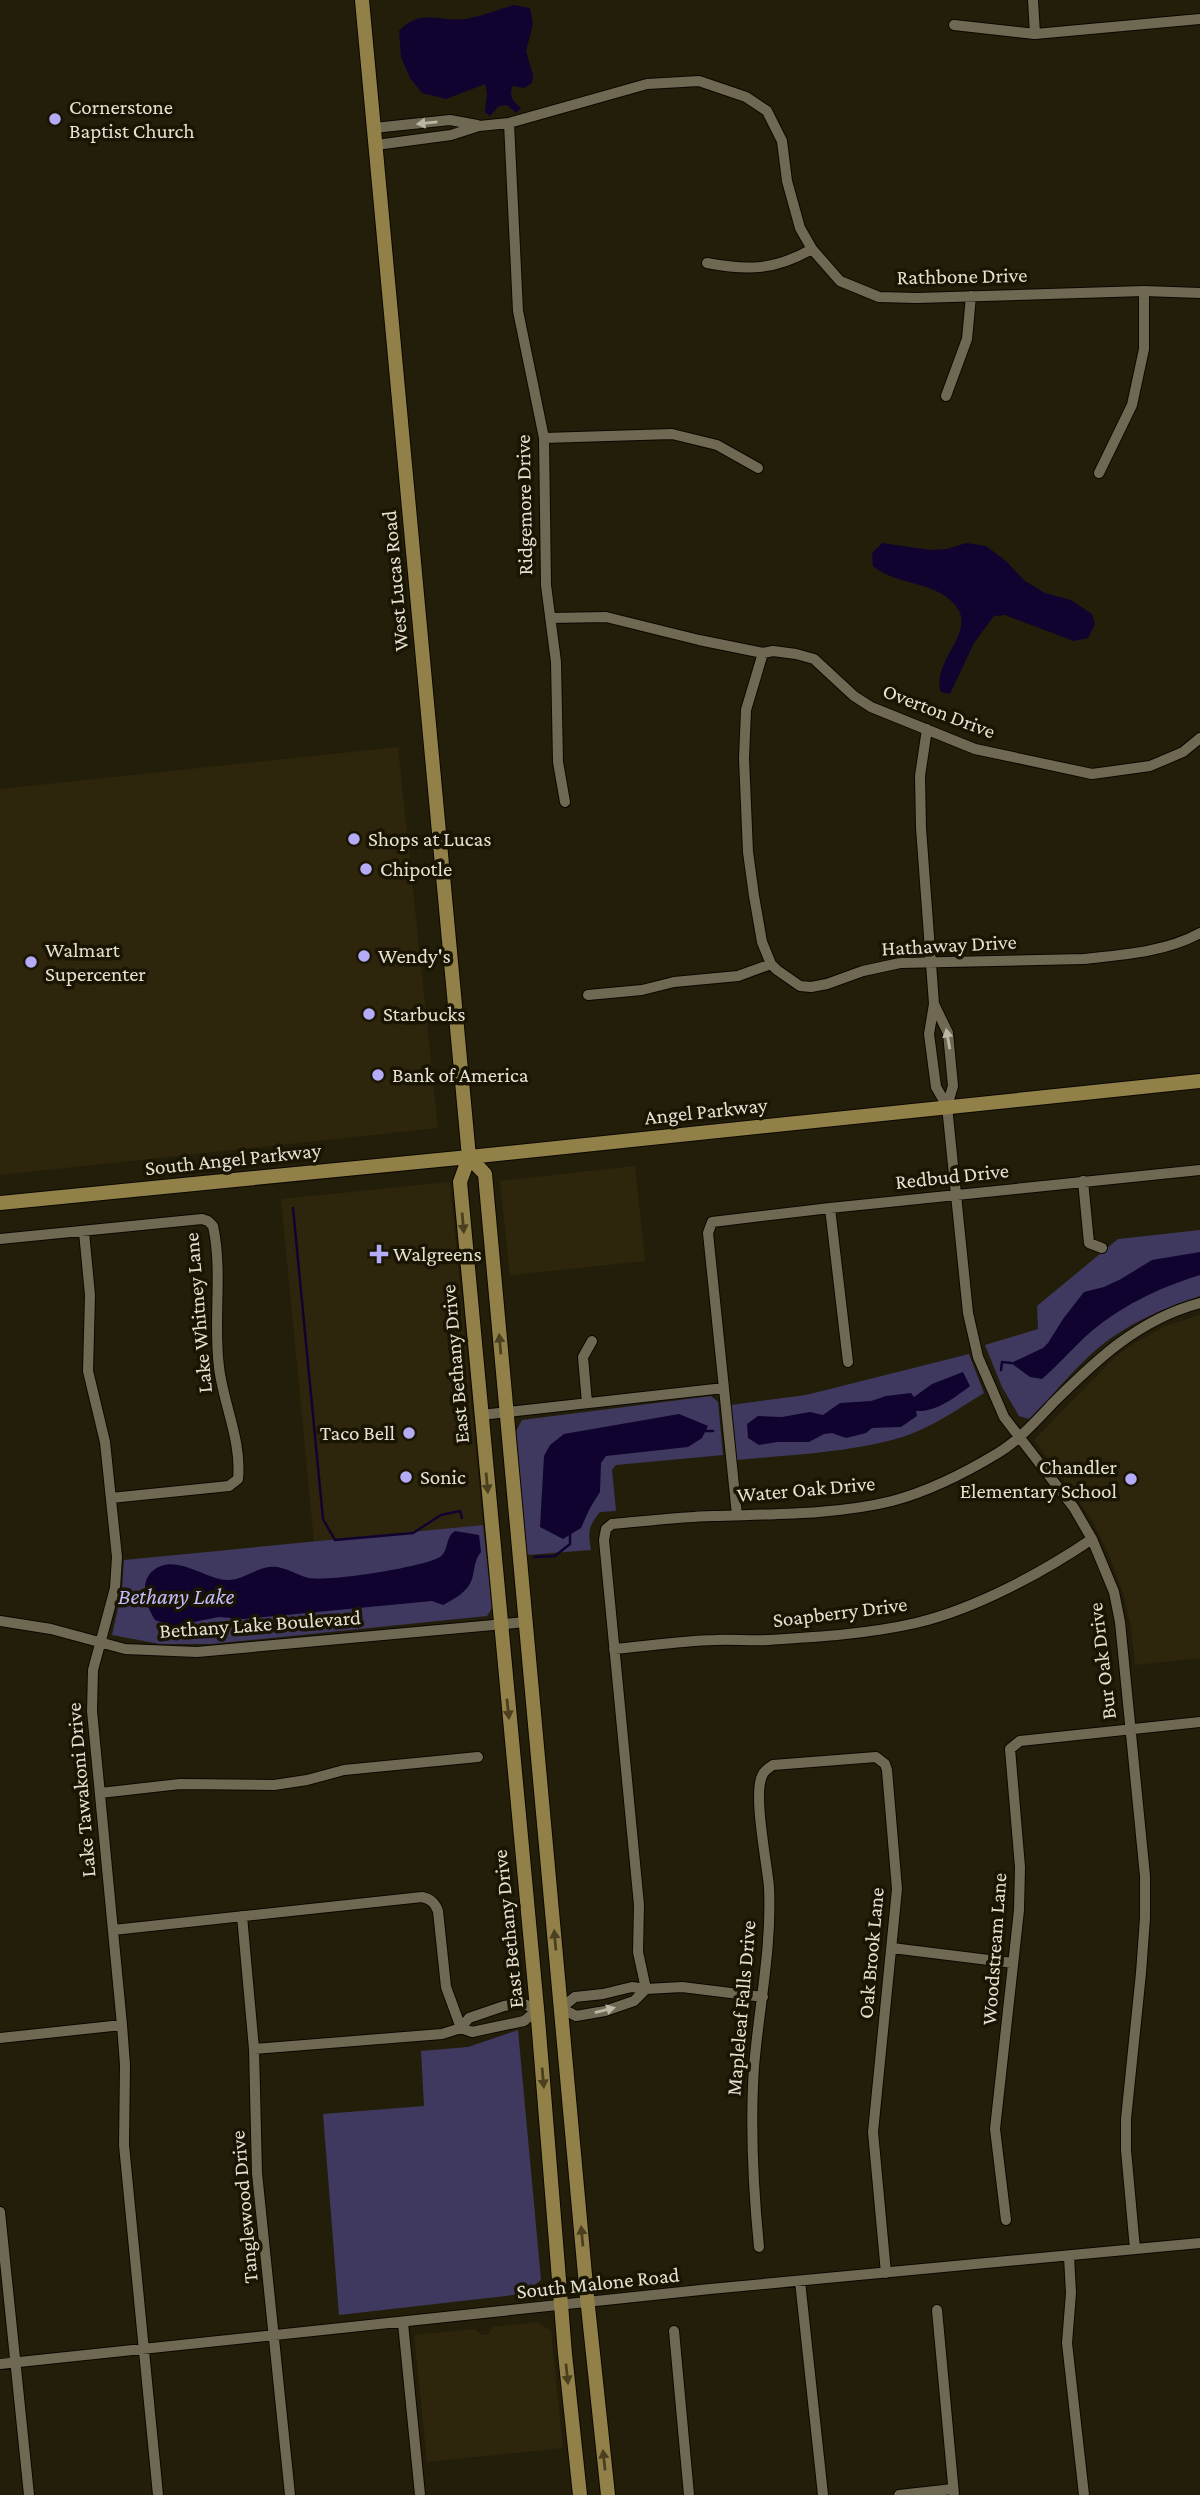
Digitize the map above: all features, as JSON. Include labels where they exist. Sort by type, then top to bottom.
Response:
[{"type":"main road","name":"West Lucas Road","points":[[362,0],[469,1157]]},
{"type":"main road","name":"Angel Parkway","points":[[469,1157],[1200,1080]]},
{"type":"main road","name":"South Angel Parkway","points":[[0,1203],[469,1157]]},
{"type":"main road","points":[[469,1157],[485,1174],[588,2304],[608,2495]]},
{"type":"main road","name":"East Bethany Drive","points":[[469,1157],[460,1182],[580,2495]]},
{"type":"main road","points":[[537,2010],[561,2008]]},
{"type":"street","points":[[1033,0],[1035,34]]},
{"type":"street","points":[[954,25],[1035,34],[1200,19]]},
{"type":"street","name":"Rathbone Drive","points":[[376,145],[451,135],[480,126],[509,123],[647,84],[699,81],[746,97],[767,111],[782,141],[790,193],[800,228],[812,249],[840,281],[879,297],[1144,291],[1200,293]]},
{"type":"street","name":"Rathbone Drive","points":[[374,128],[450,120],[480,126]]},
{"type":"street","name":"Ridgemore Drive","points":[[509,123],[518,310],[544,438],[545,585],[556,662],[558,762],[565,802]]},
{"type":"street","points":[[708,263],[754,269],[790,261],[812,249]]},
{"type":"street","points":[[1099,472],[1132,405],[1144,349],[1144,291]]},
{"type":"street","points":[[946,396],[967,339],[971,296]]},
{"type":"street","points":[[544,438],[673,434],[716,445],[758,468]]},
{"type":"street","name":"Overton Drive","points":[[550,618],[606,617],[763,653],[773,651],[814,659],[854,696],[871,707],[975,749],[1092,775],[1150,766],[1183,752],[1200,738]]},
{"type":"street","points":[[588,995],[738,976],[771,964],[762,942],[748,852],[744,758],[746,710],[763,653]]},
{"type":"street","points":[[927,729],[920,776],[921,828],[934,1004],[929,1034],[936,1087],[947,1106]]},
{"type":"street","name":"Hathaway Drive","points":[[771,964],[800,986],[811,987],[900,963],[1083,959],[1174,944],[1200,933]]},
{"type":"street","points":[[934,1004],[948,1033],[953,1086],[947,1106]]},
{"type":"street","name":"Bur Oak Drive","points":[[947,1106],[973,1339],[993,1396],[1004,1417],[1074,1508],[1092,1539],[1114,1592],[1121,1622],[1142,1841],[1146,1918],[1126,2119],[1126,2150],[1135,2249]]},
{"type":"street","name":"Redbud Drive","points":[[724,1388],[708,1233],[710,1225],[716,1220],[1200,1170]]},
{"type":"street","points":[[1083,1181],[1088,1243],[1101,1248]]},
{"type":"street","points":[[830,1208],[848,1362]]},
{"type":"street","name":"Lake Whitney Lane","points":[[84,1232],[202,1219],[208,1221],[214,1229],[219,1368],[235,1441],[238,1479],[229,1486],[111,1498]]},
{"type":"street","points":[[0,1239],[84,1232]]},
{"type":"street","name":"Lake Tawakoni Drive","points":[[84,1232],[90,1295],[88,1371],[105,1442],[117,1572],[116,1588],[92,1681],[92,1711],[125,2065],[124,2145],[158,2495]]},
{"type":"street","name":"Water Oak Drive","points":[[614,1648],[604,1536],[606,1529],[612,1524],[690,1517],[822,1511],[891,1501],[939,1485],[999,1452],[1018,1437],[1094,1362],[1132,1332],[1163,1316],[1200,1303]]},
{"type":"street","points":[[587,1403],[583,1357],[592,1341]]},
{"type":"street","points":[[481,1415],[724,1388],[737,1515]]},
{"type":"street","name":"Soapberry Drive","points":[[614,1648],[853,1633],[916,1623],[1021,1582],[1092,1539]]},
{"type":"street","name":"Bethany Lake Boulevard","points":[[0,1621],[51,1629],[125,1649],[197,1652],[526,1622]]},
{"type":"street","points":[[614,1648],[639,1905],[638,1952],[646,1989]]},
{"type":"street","name":"Woodstream Lane","points":[[1006,2220],[995,2129],[1019,1910],[1020,1867],[1010,1749],[1020,1741],[1200,1722]]},
{"type":"street","name":"Oak Brook Lane","points":[[763,1773],[773,1765],[870,1756],[885,1764],[887,1770],[897,1889],[873,2132],[886,2273]]},
{"type":"street","points":[[100,1793],[180,1784],[274,1785],[344,1770],[478,1757]]},
{"type":"street","name":"Mapleleaf Falls Drive","points":[[759,2247],[750,2132],[769,1920],[760,1785],[763,1773]]},
{"type":"street","points":[[113,1930],[422,1897],[433,1902],[438,1911],[446,1987],[461,2028],[472,2032],[524,2021],[537,2010],[522,2003],[504,2006],[469,2018],[461,2028],[442,2034],[254,2049]]},
{"type":"street","name":"Tanglewood Drive","points":[[242,1916],[254,2049],[257,2173],[290,2495]]},
{"type":"street","points":[[892,1948],[1013,1963]]},
{"type":"street","points":[[646,1989],[634,2001],[605,2011],[576,2016],[561,2008],[575,1997],[632,1987],[682,1987],[763,1997]]},
{"type":"street","points":[[0,2038],[122,2025]]},
{"type":"street","points":[[0,2212],[29,2495]]},
{"type":"street","name":"South Malone Road","points":[[0,2364],[800,2281],[1200,2243]]},
{"type":"street","points":[[1069,2256],[1071,2293],[1067,2343],[1084,2495]]},
{"type":"street","points":[[800,2281],[823,2495]]},
{"type":"street","points":[[898,2495],[953,2492],[937,2310]]},
{"type":"street","points":[[403,2323],[420,2495]]},
{"type":"street","points":[[674,2331],[689,2495]]},
{"type":"shaded area","points":[[398,747],[438,1128],[0,1175],[0,789]]},
{"type":"shaded area","points":[[635,1166],[645,1261],[510,1275],[500,1181]]},
{"type":"shaded area","points":[[450,1182],[483,1525],[314,1541],[281,1199]]},
{"type":"shaded area","points":[[1200,1230],[1200,1296],[1153,1314],[1111,1338],[1086,1359],[1029,1419],[1019,1416],[1002,1387],[985,1345],[1038,1329],[1037,1306],[1118,1239]]},
{"type":"shaded area","name":"Chandler Elementary School","points":[[1200,1315],[1200,1658],[1135,1665],[1131,1627],[1123,1593],[1108,1553],[1091,1518],[1034,1440],[1115,1357],[1166,1326]]},
{"type":"shaded area","points":[[969,1354],[984,1393],[916,1432],[854,1448],[737,1460],[731,1405],[806,1395]]},
{"type":"shaded area","points":[[711,1396],[718,1402],[723,1455],[616,1465],[612,1470],[616,1511],[600,1512],[593,1521],[589,1534],[591,1550],[527,1555],[516,1431],[522,1420]]},
{"type":"shaded area","points":[[483,1525],[492,1608],[487,1616],[211,1644],[160,1644],[112,1635],[122,1590],[124,1560]]},
{"type":"shaded area","points":[[518,2030],[541,2280],[522,2294],[339,2315],[323,2114],[424,2106],[421,2051],[468,2047]]},
{"type":"shaded area","points":[[538,2322],[551,2331],[563,2448],[427,2462],[414,2335],[475,2329],[482,2335],[488,2335],[493,2327]]},
{"type":"water","points":[[514,5],[530,8],[533,24],[526,51],[533,75],[532,83],[524,88],[513,86],[512,98],[521,108],[516,113],[507,105],[499,106],[490,116],[485,112],[485,84],[446,99],[422,93],[410,78],[401,57],[399,31],[414,20],[422,18],[466,19]]},
{"type":"water","points":[[882,543],[930,550],[947,549],[966,543],[986,546],[1006,561],[1025,581],[1045,593],[1071,600],[1092,614],[1095,624],[1088,638],[1074,641],[1005,615],[994,616],[974,643],[950,694],[941,692],[941,671],[960,630],[962,620],[959,611],[942,594],[894,578],[873,566],[872,553]]},
{"type":"water","points":[[1200,1252],[1200,1275],[1154,1292],[1111,1316],[1042,1379],[1030,1377],[1011,1363],[1043,1348],[1084,1292],[1121,1279],[1152,1260]]},
{"type":"water","points":[[963,1372],[970,1386],[938,1407],[916,1411],[917,1416],[901,1427],[872,1428],[866,1433],[846,1438],[832,1433],[824,1434],[809,1442],[759,1445],[748,1438],[747,1424],[758,1416],[782,1417],[810,1412],[823,1415],[840,1403],[871,1401],[911,1393],[914,1397],[932,1384]]},
{"type":"water","points":[[679,1414],[708,1426],[702,1438],[688,1447],[606,1456],[601,1463],[600,1492],[581,1528],[563,1539],[540,1527],[544,1456],[550,1445],[564,1434]]},
{"type":"water","name":"Bethany Lake","points":[[455,1531],[479,1535],[481,1552],[467,1588],[443,1605],[432,1601],[244,1619],[219,1617],[173,1626],[155,1620],[146,1598],[148,1576],[153,1570],[169,1564],[228,1580],[274,1567],[309,1578],[355,1576],[415,1565],[440,1557]]},
{"type":"waterway","points":[[293,1208],[323,1519],[335,1540],[413,1533],[441,1515],[460,1511],[462,1518]]},
{"type":"waterway","points":[[1001,1370],[1002,1362],[1011,1363]]},
{"type":"waterway","points":[[703,1431],[713,1431]]},
{"type":"waterway","points":[[534,1557],[555,1556],[570,1544],[570,1532]]},
{"type":"place","name":"Cornerstone Baptist Church","points":[[55,119]]},
{"type":"place","name":"Shops at Lucas","points":[[354,839]]},
{"type":"place","name":"Chipotle","points":[[366,869]]},
{"type":"place","name":"Wendy's","points":[[364,956]]},
{"type":"place","name":"Walmart Supercenter","points":[[31,962]]},
{"type":"place","name":"Starbucks","points":[[369,1014]]},
{"type":"place","name":"Bank of America","points":[[378,1075]]},
{"type":"place","name":"Walgreens","points":[[379,1254]]},
{"type":"place","name":"Taco Bell","points":[[409,1433]]},
{"type":"place","name":"Sonic","points":[[406,1477]]},
{"type":"place","name":"Chandler Elementary School","points":[[1131,1479]]}]
